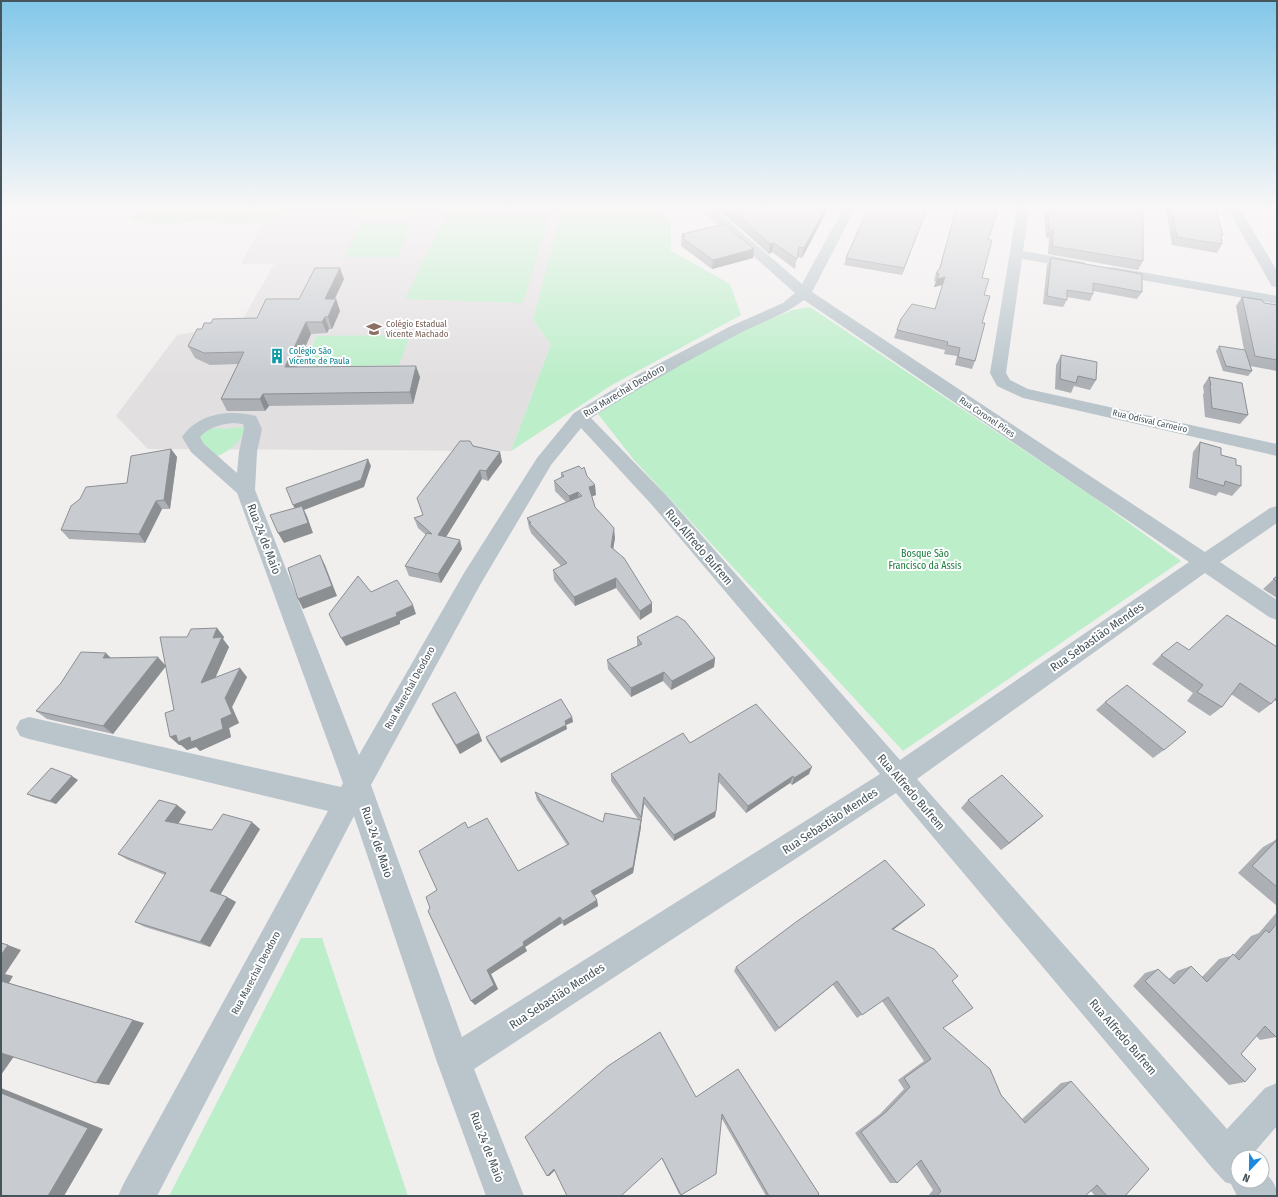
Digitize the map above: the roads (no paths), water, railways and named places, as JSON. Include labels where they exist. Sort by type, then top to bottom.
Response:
[{"type":"street","name":"Rua Coronel Pires","points":[[771,265],[804,293],[1277,611]]},
{"type":"street","points":[[804,293],[819,265]]},
{"type":"street","name":"Rua Odisval Carneiro","points":[[1014,265],[998,374],[1003,383],[1023,393],[1277,450]]},
{"type":"street","points":[[1078,265],[1277,300]]},
{"type":"street","points":[[1266,265],[1277,283]]},
{"type":"street","name":"Rua Marechal Deodoro","points":[[137,1196],[352,793],[472,579],[544,462],[580,417],[647,376],[736,329],[788,306],[804,293]]},
{"type":"street","name":"Rua Alfredo Bufrem","points":[[580,417],[659,500],[1230,1160]]},
{"type":"street","name":"Rua 24 de Maio","points":[[245,490],[352,793],[505,1196]]},
{"type":"street","name":"Rua Sebastião Mendes","points":[[454,1062],[898,777],[1204,562],[1277,513]]},
{"type":"street","points":[[29,728],[352,793]]},
{"type":"street","points":[[1249,1149],[1277,1100]]},
{"type":"place","name":"Colégio Estadual Vicente Machado","points":[[374,329]]},
{"type":"place","name":"Colégio São Vicente de Paula","points":[[277,356]]},
{"type":"park label","name":"Bosque São Francisco da Assis","points":[[925,560]]}]
